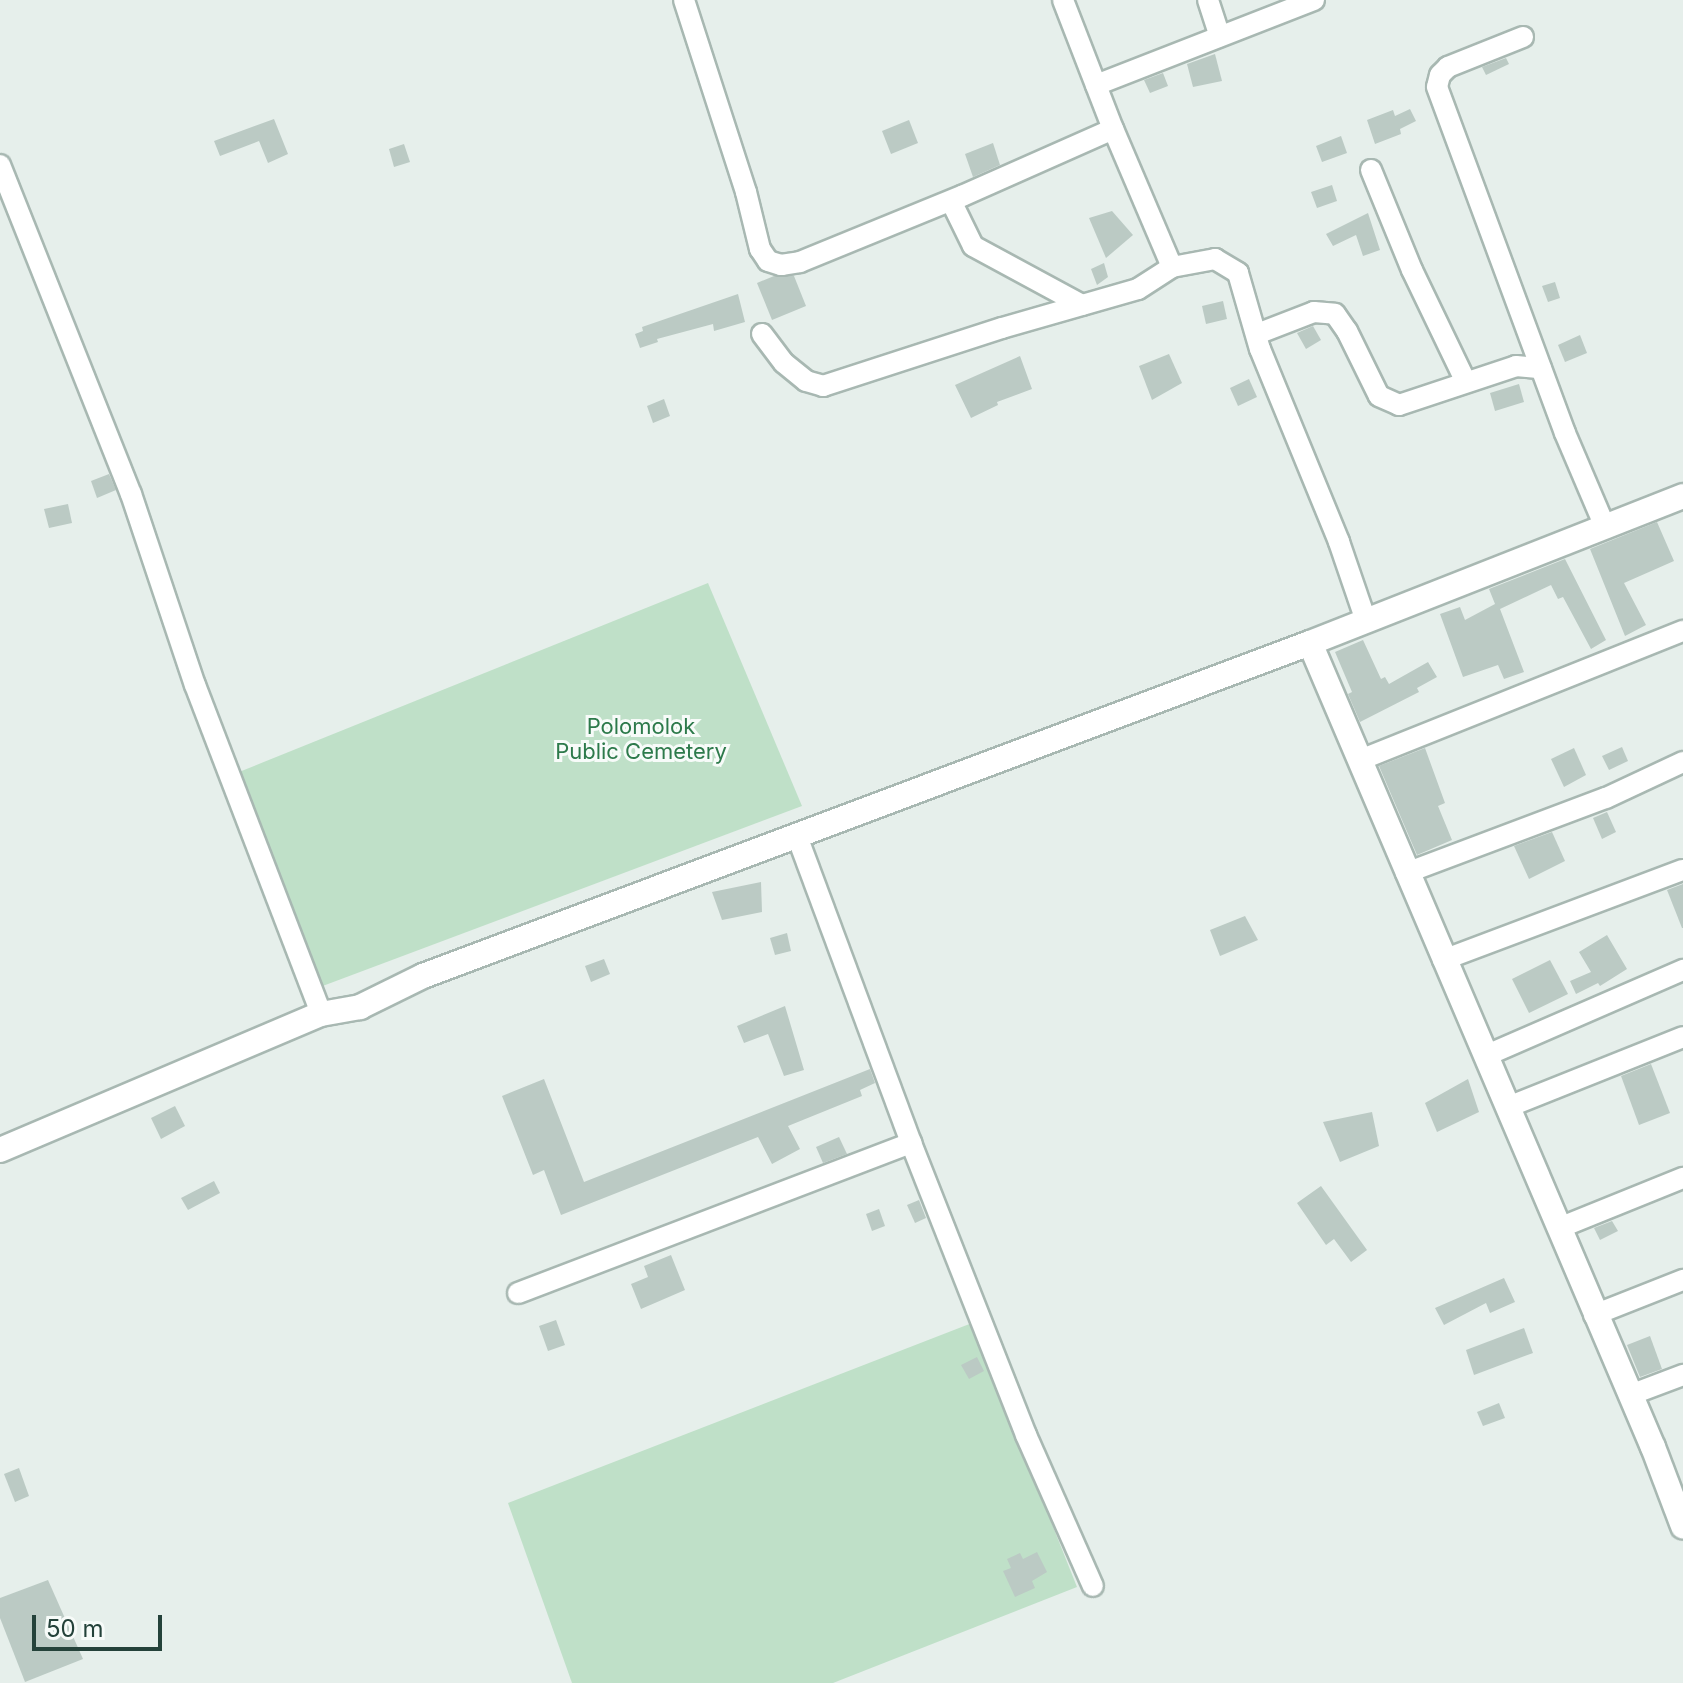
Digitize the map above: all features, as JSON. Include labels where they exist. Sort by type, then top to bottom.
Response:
[{"type":"street","points":[[684,0],[746,192],[760,249],[768,261],[781,265],[800,262],[951,201],[1113,129]]},
{"type":"street","points":[[1063,0],[1113,129],[1172,267]]},
{"type":"street","points":[[1208,0],[1220,36]]},
{"type":"street","points":[[1096,85],[1314,0]]},
{"type":"street","points":[[1523,37],[1448,67],[1440,75],[1437,87],[1541,368],[1605,527]]},
{"type":"street","points":[[0,165],[131,494],[195,685],[321,1014]]},
{"type":"street","points":[[1371,170],[1412,270],[1466,382]]},
{"type":"street","points":[[951,201],[973,246],[1082,305]]},
{"type":"street","points":[[762,334],[784,363],[806,381],[823,386],[1138,289],[1172,267],[1215,259],[1238,273],[1257,334],[1366,621]]},
{"type":"street","points":[[1257,334],[1314,312],[1335,314],[1347,331],[1379,396],[1399,405],[1516,366],[1541,368]]},
{"type":"street","points":[[0,1150],[321,1014],[360,1007],[423,976],[1310,643],[1683,496]]},
{"type":"street","points":[[1360,760],[1683,631]]},
{"type":"street","points":[[1310,643],[1683,1526]]},
{"type":"street","points":[[1406,873],[1606,798],[1683,762]]},
{"type":"street","points":[[797,836],[911,1143],[1026,1435],[1093,1586]]},
{"type":"street","points":[[1443,960],[1683,870]]},
{"type":"street","points":[[1485,1056],[1683,970]]},
{"type":"street","points":[[1508,1107],[1683,1037]]},
{"type":"street","points":[[518,1293],[911,1143]]},
{"type":"street","points":[[1559,1228],[1683,1178]]},
{"type":"street","points":[[1594,1315],[1683,1280]]},
{"type":"street","points":[[1630,1395],[1683,1375]]},
{"type":"green space","name":"Polomolok Public Cemetery","points":[[708,583],[802,806],[312,990],[234,774]]},
{"type":"green space","points":[[972,1323],[1077,1587],[833,1683],[572,1683],[508,1503]]},
{"type":"building","points":[[1215,54],[1222,81],[1193,87],[1187,64]]},
{"type":"building","points":[[1506,58],[1509,64],[1486,75],[1482,67]]},
{"type":"building","points":[[1163,73],[1168,86],[1150,93],[1144,80]]},
{"type":"building","points":[[1410,109],[1416,121],[1400,129],[1401,134],[1375,144],[1367,120],[1393,110],[1395,116]]},
{"type":"building","points":[[274,119],[288,154],[268,163],[259,141],[220,156],[214,141]]},
{"type":"building","points":[[909,120],[918,143],[891,154],[882,131]]},
{"type":"building","points":[[1341,136],[1347,153],[1322,162],[1316,146]]},
{"type":"building","points":[[993,143],[1000,165],[973,177],[965,154]]},
{"type":"building","points":[[404,144],[410,162],[394,167],[389,149]]},
{"type":"building","points":[[1332,185],[1337,201],[1317,208],[1311,192]]},
{"type":"building","points":[[1112,211],[1133,235],[1106,258],[1089,218]]},
{"type":"building","points":[[1368,213],[1380,250],[1363,256],[1356,235],[1333,246],[1326,234]]},
{"type":"building","points":[[1104,263],[1108,277],[1097,285],[1091,269]]},
{"type":"building","points":[[774,276],[794,276],[806,306],[772,320],[757,283]]},
{"type":"building","points":[[1555,282],[1560,298],[1548,302],[1542,286]]},
{"type":"building","points":[[738,294],[745,322],[714,331],[713,324],[657,339],[658,342],[640,348],[635,334],[643,331],[642,327]]},
{"type":"building","points":[[1223,301],[1227,319],[1206,324],[1202,306]]},
{"type":"building","points":[[1313,326],[1321,340],[1306,349],[1297,333]]},
{"type":"building","points":[[1580,335],[1587,353],[1565,362],[1558,345]]},
{"type":"building","points":[[1169,354],[1182,383],[1152,400],[1139,366]]},
{"type":"building","points":[[1020,356],[1032,389],[997,402],[998,405],[971,418],[955,385]]},
{"type":"building","points":[[1249,379],[1257,397],[1238,406],[1230,388]]},
{"type":"building","points":[[1519,384],[1524,402],[1495,411],[1490,393]]},
{"type":"building","points":[[664,399],[670,416],[653,423],[647,406]]},
{"type":"building","points":[[109,474],[116,490],[97,498],[91,481]]},
{"type":"building","points":[[68,504],[72,523],[49,528],[44,509]]},
{"type":"building","points":[[1657,522],[1674,561],[1624,583],[1646,625],[1625,636],[1590,549]]},
{"type":"building","points":[[1565,559],[1606,640],[1591,649],[1563,597],[1558,599],[1551,585],[1500,609],[1524,672],[1504,679],[1498,665],[1463,677],[1440,614],[1460,607],[1465,620],[1495,604],[1489,589]]},
{"type":"building","points":[[1363,640],[1381,679],[1385,677],[1389,684],[1428,662],[1437,677],[1417,688],[1419,692],[1360,722],[1348,694],[1352,692],[1335,652]]},
{"type":"building","points":[[1622,747],[1628,761],[1609,770],[1602,756]]},
{"type":"building","points":[[1425,748],[1445,803],[1438,806],[1452,840],[1417,855],[1379,766]]},
{"type":"building","points":[[1574,748],[1586,775],[1564,787],[1551,759]]},
{"type":"building","points":[[1607,812],[1616,832],[1602,839],[1593,818]]},
{"type":"building","points":[[1552,832],[1565,861],[1529,879],[1514,846]]},
{"type":"building","points":[[761,882],[762,912],[722,920],[712,892]]},
{"type":"building","points":[[1683,884],[1683,928],[1682,928],[1667,890]]},
{"type":"building","points":[[1245,916],[1258,940],[1220,956],[1210,930]]},
{"type":"building","points":[[787,933],[791,951],[775,955],[770,938]]},
{"type":"building","points":[[1607,935],[1627,969],[1600,986],[1598,983],[1576,994],[1570,981],[1591,972],[1579,952]]},
{"type":"building","points":[[604,959],[610,974],[591,982],[585,966]]},
{"type":"building","points":[[1550,960],[1568,994],[1529,1013],[1512,979]]},
{"type":"building","points":[[785,1006],[804,1070],[784,1076],[768,1034],[744,1043],[737,1026]]},
{"type":"building","points":[[1651,1064],[1670,1113],[1639,1125],[1621,1076]]},
{"type":"building","points":[[870,1069],[875,1083],[860,1090],[862,1096],[788,1126],[800,1149],[772,1164],[758,1137],[561,1215],[544,1170],[533,1175],[502,1096],[544,1079],[584,1182]]},
{"type":"building","points":[[1468,1079],[1479,1112],[1437,1132],[1425,1103]]},
{"type":"building","points":[[175,1106],[185,1126],[161,1139],[151,1118]]},
{"type":"building","points":[[1372,1112],[1379,1146],[1340,1162],[1323,1122]]},
{"type":"building","points":[[839,1137],[847,1154],[823,1163],[816,1147]]},
{"type":"building","points":[[214,1181],[220,1193],[188,1210],[181,1198]]},
{"type":"building","points":[[1321,1186],[1367,1250],[1351,1262],[1334,1239],[1326,1245],[1297,1203]]},
{"type":"building","points":[[919,1200],[926,1218],[915,1223],[907,1205]]},
{"type":"building","points":[[879,1209],[885,1226],[872,1231],[866,1214]]},
{"type":"building","points":[[1612,1221],[1618,1231],[1600,1240],[1594,1228]]},
{"type":"building","points":[[671,1255],[685,1290],[641,1309],[631,1284],[648,1277],[644,1266]]},
{"type":"building","points":[[1504,1278],[1515,1302],[1490,1313],[1486,1303],[1444,1325],[1435,1308]]},
{"type":"building","points":[[556,1320],[565,1345],[548,1351],[539,1326]]},
{"type":"building","points":[[1524,1328],[1533,1353],[1474,1375],[1466,1350]]},
{"type":"building","points":[[1650,1336],[1662,1369],[1640,1377],[1627,1345]]},
{"type":"building","points":[[977,1357],[984,1371],[969,1379],[961,1365]]},
{"type":"building","points":[[1499,1403],[1505,1418],[1483,1426],[1477,1412]]},
{"type":"building","points":[[19,1468],[29,1496],[15,1502],[4,1474]]},
{"type":"building","points":[[1037,1552],[1047,1572],[1032,1581],[1035,1588],[1015,1597],[1003,1571],[1011,1568],[1007,1559],[1020,1553],[1023,1559]]},
{"type":"building","points":[[48,1580],[83,1659],[25,1682],[0,1618],[0,1598]]}]
